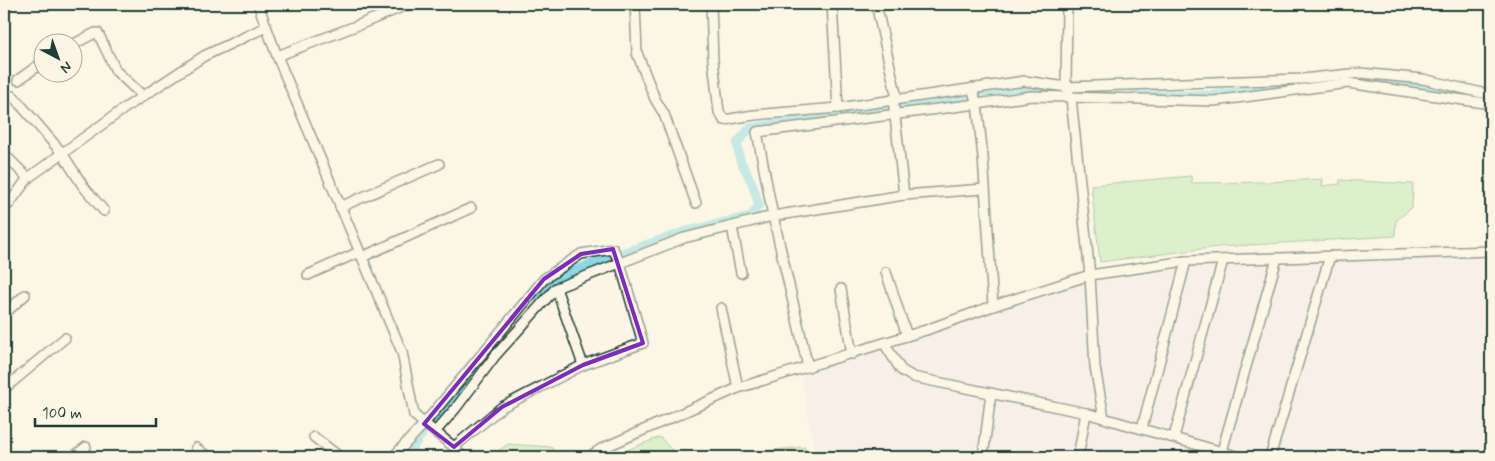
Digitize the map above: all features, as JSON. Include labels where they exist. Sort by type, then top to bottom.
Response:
[{"type":"street","points":[[258,4],[277,56],[402,352],[414,414],[454,447],[462,457]]},
{"type":"street","points":[[277,56],[409,4]]},
{"type":"street","points":[[635,4],[637,53],[655,99],[664,114],[696,204]]},
{"type":"street","points":[[711,4],[713,60],[719,112],[724,120],[754,115],[838,108],[1025,80],[1066,87],[1302,79],[1360,73],[1423,79],[1482,93],[1491,93]]},
{"type":"street","points":[[832,4],[838,108]]},
{"type":"street","points":[[876,4],[895,99],[894,114],[904,195]]},
{"type":"street","points":[[1067,4],[1066,87],[1071,98],[1090,275],[1095,367],[1104,418]]},
{"type":"street","points":[[4,208],[28,178],[143,96],[204,56],[266,27]]},
{"type":"street","points":[[82,39],[98,33],[116,71],[143,96]]},
{"type":"street","points":[[18,80],[32,70]]},
{"type":"street","points":[[757,132],[1031,96],[1214,101],[1348,83],[1491,104]]},
{"type":"street","points":[[972,88],[977,104],[983,157],[993,306]]},
{"type":"street","points":[[13,96],[62,153],[82,186],[104,211]]},
{"type":"street","points":[[754,115],[773,216],[808,367]]},
{"type":"street","points":[[4,154],[28,178]]},
{"type":"street","points":[[340,207],[439,164]]},
{"type":"street","points":[[435,432],[456,408],[495,356],[556,288],[684,238],[773,216],[904,195],[984,189]]},
{"type":"street","points":[[308,275],[470,208]]},
{"type":"street","points":[[732,227],[741,273]]},
{"type":"street","points":[[393,457],[424,424],[544,279],[581,254],[613,249],[620,263],[643,343],[583,365],[502,407],[454,447]]},
{"type":"street","points":[[589,457],[601,449],[738,388],[852,354],[1090,275],[1186,261],[1491,251]]},
{"type":"street","points":[[1270,457],[1330,256]]},
{"type":"street","points":[[1222,451],[1277,258]]},
{"type":"street","points":[[1174,437],[1223,260]]},
{"type":"street","points":[[1142,428],[1186,261]]},
{"type":"street","points":[[886,272],[907,336]]},
{"type":"street","points":[[556,288],[583,365]]},
{"type":"street","points":[[841,289],[852,354]]},
{"type":"street","points":[[4,314],[25,295]]},
{"type":"street","points":[[721,308],[738,388]]},
{"type":"street","points":[[4,389],[65,338]]},
{"type":"street","points":[[884,343],[901,370],[913,377],[1086,413],[1240,457]]},
{"type":"street","points":[[983,457],[991,393]]},
{"type":"street","points":[[1078,457],[1086,413]]},
{"type":"street","points":[[314,437],[340,457]]},
{"type":"street","points":[[73,457],[86,447]]},
{"type":"street","points":[[196,448],[208,457]]},
{"type":"highlighted area","points":[[613,249],[643,343],[583,365],[502,407],[454,447],[424,424],[544,279],[581,254]]},
{"type":"shaded area","points":[[1491,250],[1491,457],[815,457],[802,377],[1090,275],[1222,251]]},
{"type":"green space","points":[[1191,176],[1192,183],[1323,179],[1322,186],[1340,184],[1340,180],[1413,184],[1412,207],[1396,221],[1395,236],[1218,247],[1100,262],[1091,185]]},
{"type":"green space","points":[[660,437],[678,457],[609,457]]},
{"type":"green space","points":[[508,444],[551,447],[558,457],[490,457]]},
{"type":"green space","points":[[805,447],[806,457],[699,457]]},
{"type":"waterway","points":[[1342,80],[1359,79],[1443,93]]},
{"type":"waterway","points":[[1133,95],[1210,95],[1319,83]]},
{"type":"waterway","points":[[532,298],[552,281],[598,261],[684,232],[751,216],[759,205],[752,183],[740,160],[737,143],[750,128],[1017,87],[1067,94]]},
{"type":"waterway","points":[[406,457],[422,434],[477,367]]}]
